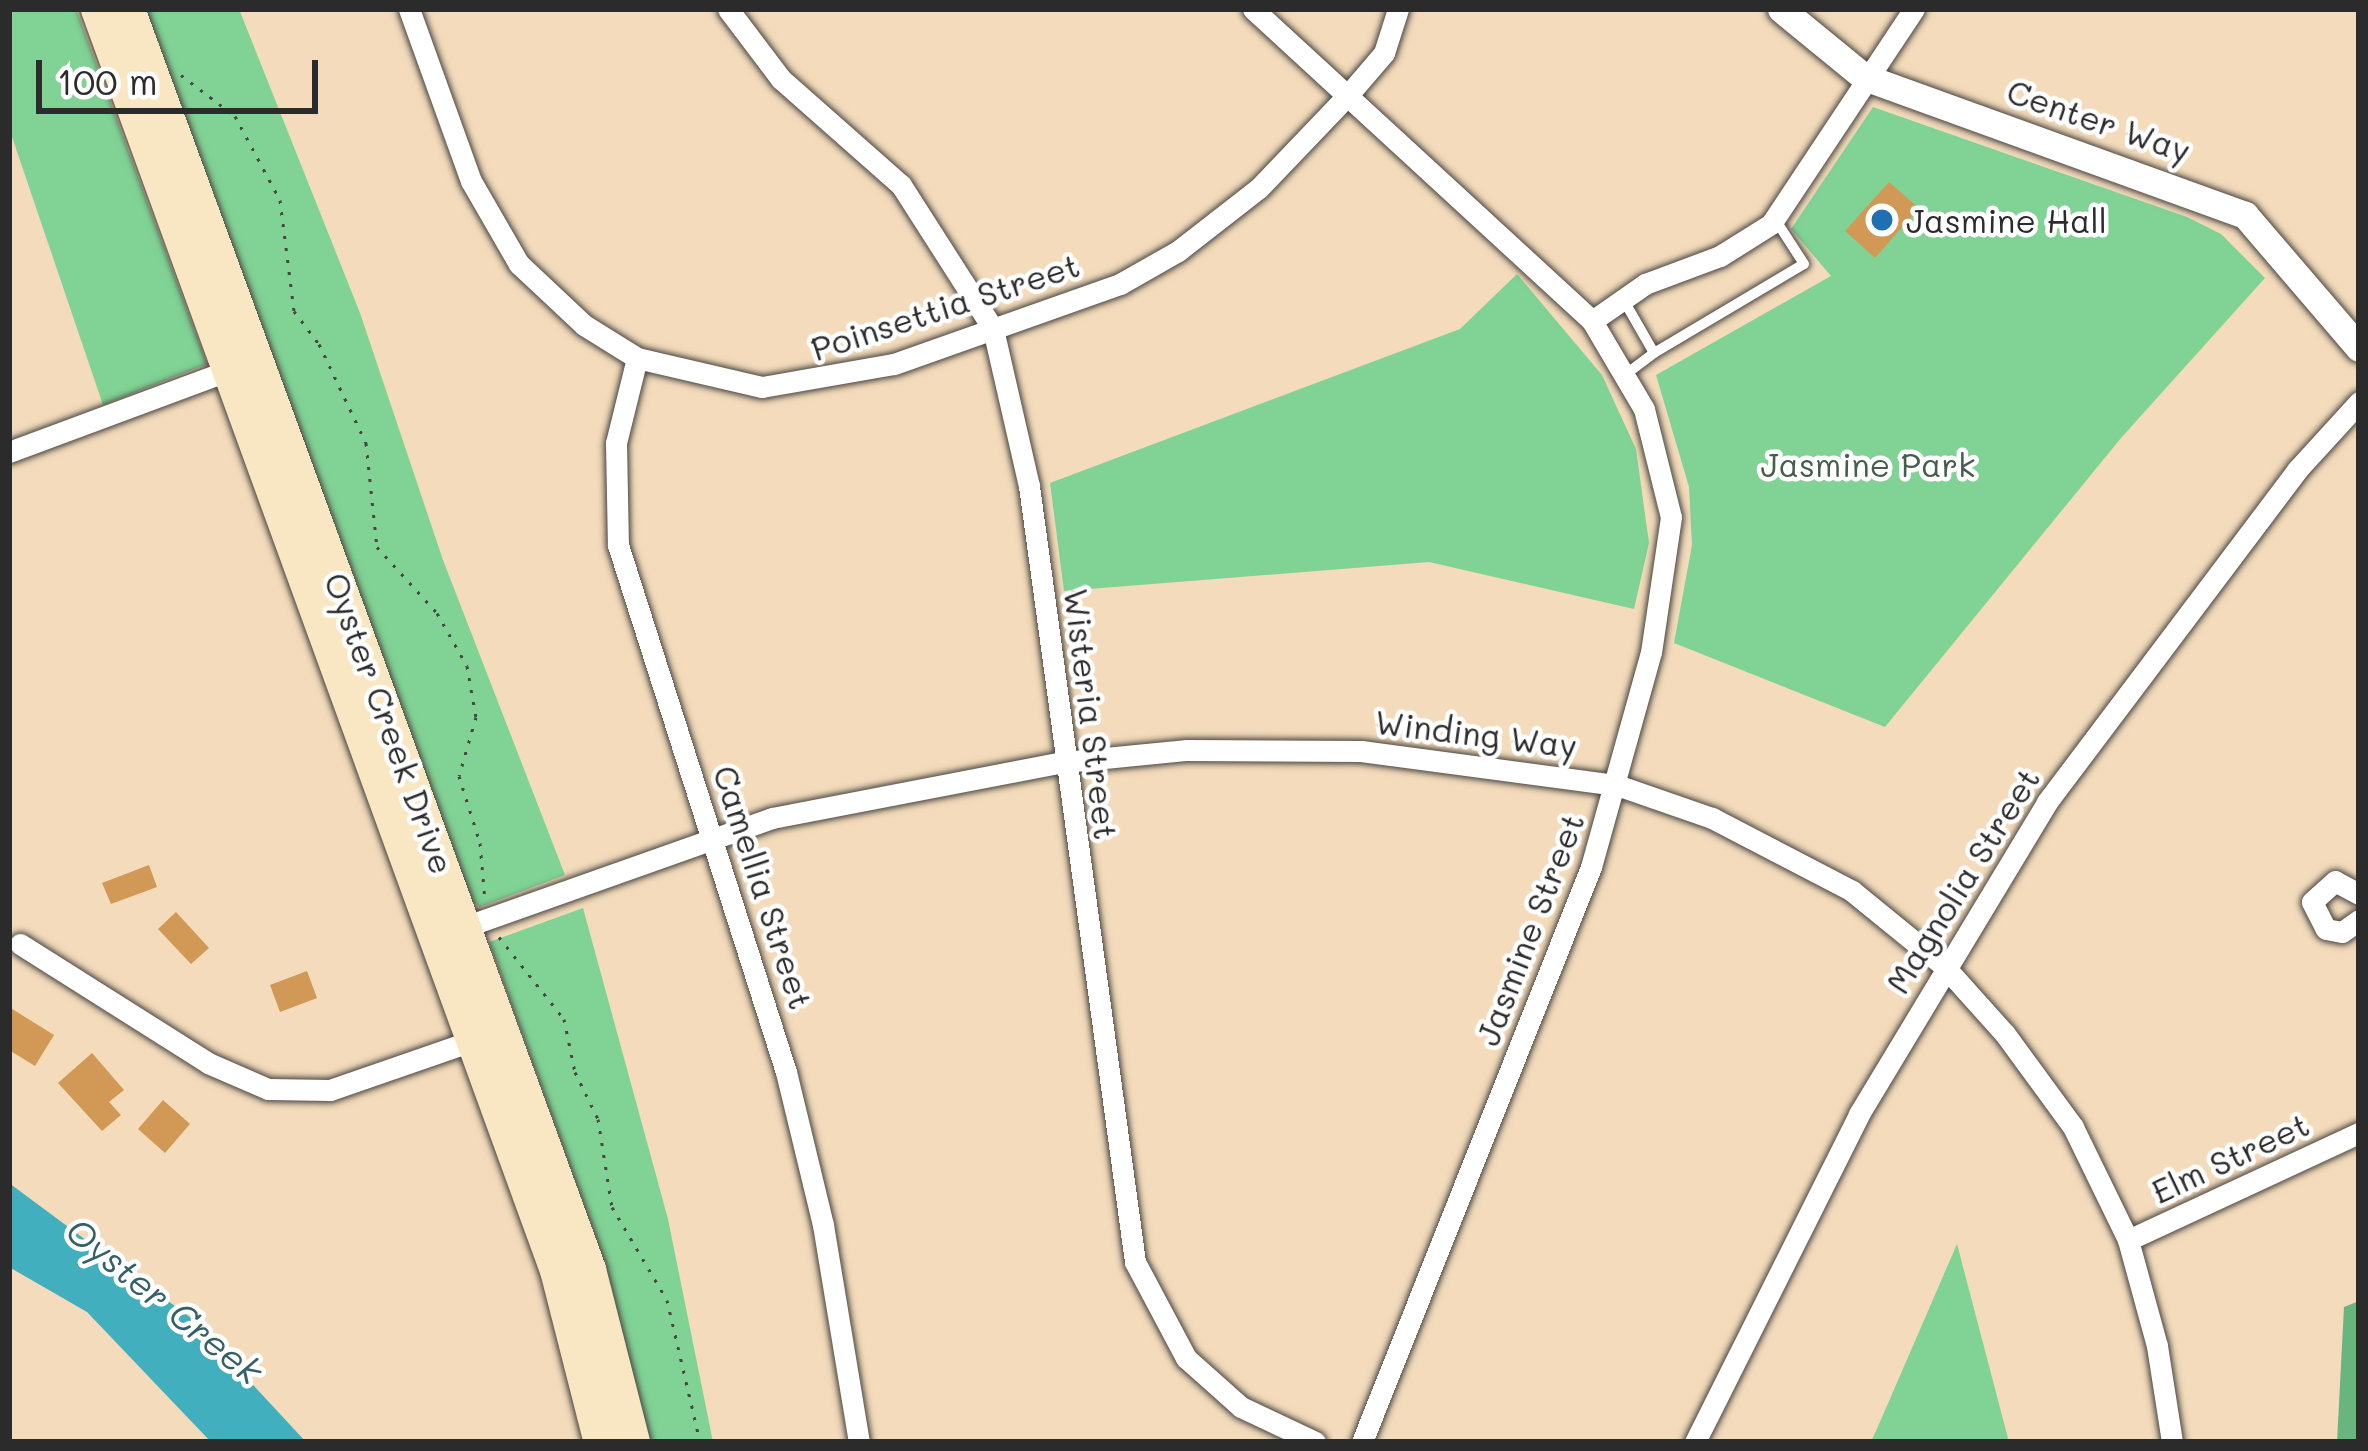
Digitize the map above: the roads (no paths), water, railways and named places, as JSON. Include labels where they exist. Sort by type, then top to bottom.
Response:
[{"type":"main road","name":"Oyster Creek Drive","points":[[97,9],[465,927],[489,1035],[601,1442]]},
{"type":"main road","name":"Oyster Creek Drive","points":[[128,9],[243,365]]},
{"type":"main road","name":"Oyster Creek Drive","points":[[489,1035],[589,1269],[633,1442]]},
{"type":"street","name":"Poinsettia Street","points":[[409,9],[489,220],[552,298],[638,358],[727,383],[796,387],[857,375],[1120,284],[1178,251],[1259,188],[1348,95],[1384,53],[1398,9]]},
{"type":"street","name":"Wisteria Street","points":[[728,9],[781,79],[901,184],[993,329],[1021,428],[1123,1200],[1148,1296],[1211,1383],[1241,1407],[1315,1442]]},
{"type":"street","name":"Jasmine Street","points":[[1253,9],[1592,321],[1626,374],[1662,464],[1671,517],[1670,562],[1617,785],[1533,1018],[1362,1442]]},
{"type":"street","name":"Center Way","points":[[1780,9],[1864,77],[2245,215],[2291,259],[2359,348]]},
{"type":"street","points":[[1592,321],[1623,299],[1742,244],[1775,219],[1864,77],[1914,9]]},
{"type":"street","name":"Camellia Street","points":[[638,358],[616,443],[618,545],[716,838],[823,1225],[859,1442]]},
{"type":"street","points":[[9,452],[243,365]]},
{"type":"street","name":"Magnolia Street","points":[[1695,1442],[1752,1319],[1944,966],[2105,719],[2296,470],[2359,402]]},
{"type":"street","name":"Winding Way","points":[[465,927],[716,838],[863,794],[1064,762],[1187,750],[1361,751],[1617,785],[1730,826],[1852,891],[1944,966],[2044,1081],[2128,1240],[2157,1346],[2172,1442]]},
{"type":"street","points":[[2356,933],[2320,925],[2312,902],[2335,881],[2359,894]]},
{"type":"street","points":[[20,944],[208,1063],[268,1089],[331,1090],[489,1035]]},
{"type":"street","name":"Elm Street","points":[[2128,1240],[2359,1133]]},
{"type":"lane","points":[[1626,374],[1654,352],[1804,264],[1775,219]]},
{"type":"lane","points":[[1623,299],[1654,352]]},
{"type":"water","name":"Oyster Creek","points":[[9,1183],[191,1318],[306,1442],[211,1442],[87,1312],[9,1267]]},
{"type":"place","name":"Jasmine Hall","points":[[1882,220]]},
{"type":"park label","name":"Jasmine Park","points":[[1868,464]]}]
